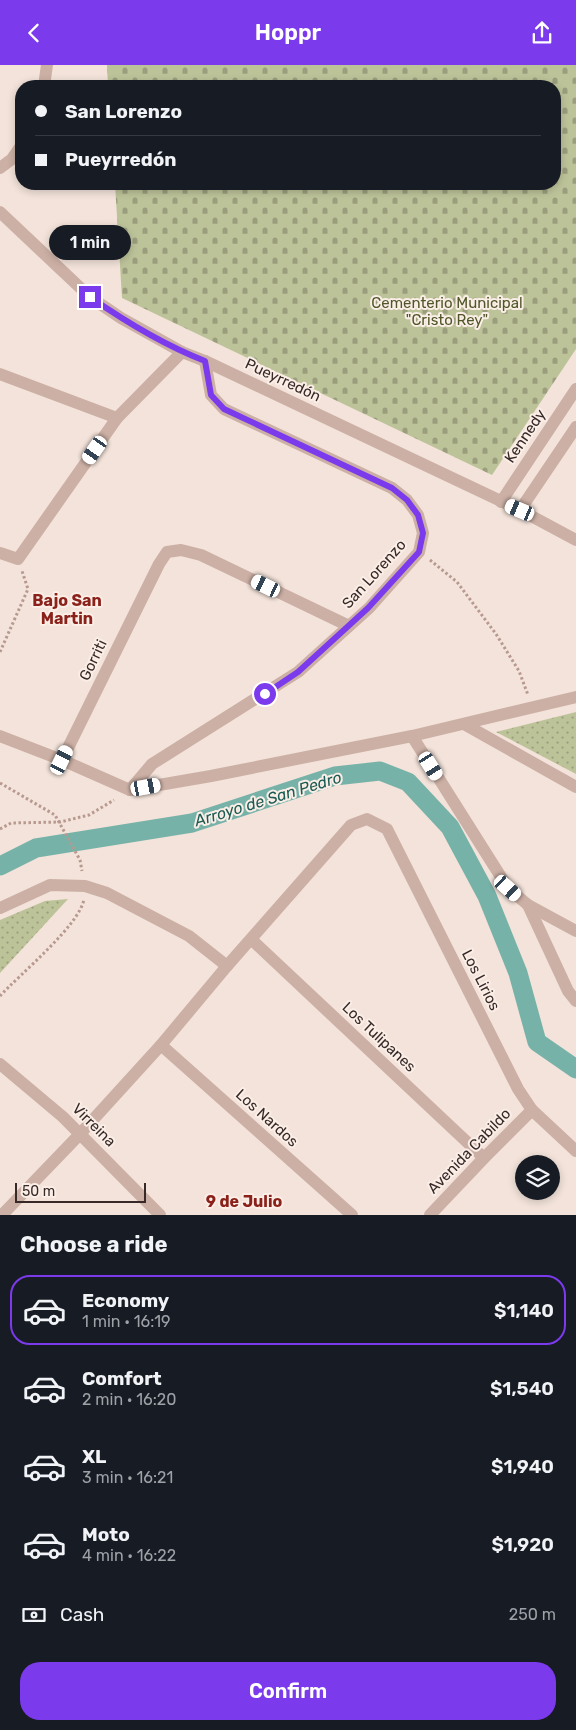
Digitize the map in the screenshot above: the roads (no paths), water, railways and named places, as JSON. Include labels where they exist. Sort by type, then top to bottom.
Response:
[{"type":"street","points":[[45,80],[47,65]]},
{"type":"street","points":[[0,168],[15,155]]},
{"type":"street","name":"Pueyrredón","points":[[0,212],[90,297],[121,318],[182,352],[205,361],[520,510],[576,540]]},
{"type":"street","points":[[0,553],[18,559],[117,419],[182,352]]},
{"type":"street","name":"San Lorenzo","points":[[130,790],[152,765],[298,672],[368,608],[419,552],[423,533],[418,515],[407,500],[392,488],[224,409],[211,395],[205,361]]},
{"type":"street","points":[[0,374],[117,419]]},
{"type":"street","name":"Kennedy","points":[[501,502],[576,389]]},
{"type":"street","points":[[520,510],[576,427]]},
{"type":"street","name":"Gorriti","points":[[62,760],[158,564],[167,552],[181,550],[200,555],[349,625]]},
{"type":"street","points":[[0,736],[62,760],[130,790],[212,776],[412,736],[576,697]]},
{"type":"street","points":[[464,724],[576,787]]},
{"type":"street","points":[[412,736],[508,888],[528,905],[576,931]]},
{"type":"street","name":"Los Lirios","points":[[252,939],[351,825],[367,819],[387,829],[518,1089],[532,1110],[576,1151]]},
{"type":"street","points":[[0,908],[50,885],[85,886],[107,893],[190,935],[227,966]]},
{"type":"street","points":[[528,905],[568,991],[576,1001]]},
{"type":"street","points":[[2,1215],[80,1134],[161,1045],[252,939]]},
{"type":"street","name":"Los Tulipanes","points":[[252,939],[484,1158]]},
{"type":"street","name":"Los Nardos","points":[[161,1045],[352,1215]]},
{"type":"street","name":"Virreina","points":[[0,1065],[63,1117],[160,1215]]},
{"type":"street","name":"Avenida Cabildo","points":[[430,1215],[532,1110]]},
{"type":"waterway","name":"Arroyo de San Pedro","points":[[0,866],[36,848],[192,823],[335,776],[380,771],[408,782],[450,827],[487,896],[518,973],[537,1042],[576,1069]]},
{"type":"district","name":"Bajo San Martin","points":[[67,609]]},
{"type":"district","name":"9 de Julio","points":[[244,1201]]},
{"type":"park label","name":"Cementerio Municipal \"Cristo Rey\"","points":[[447,312]]}]
